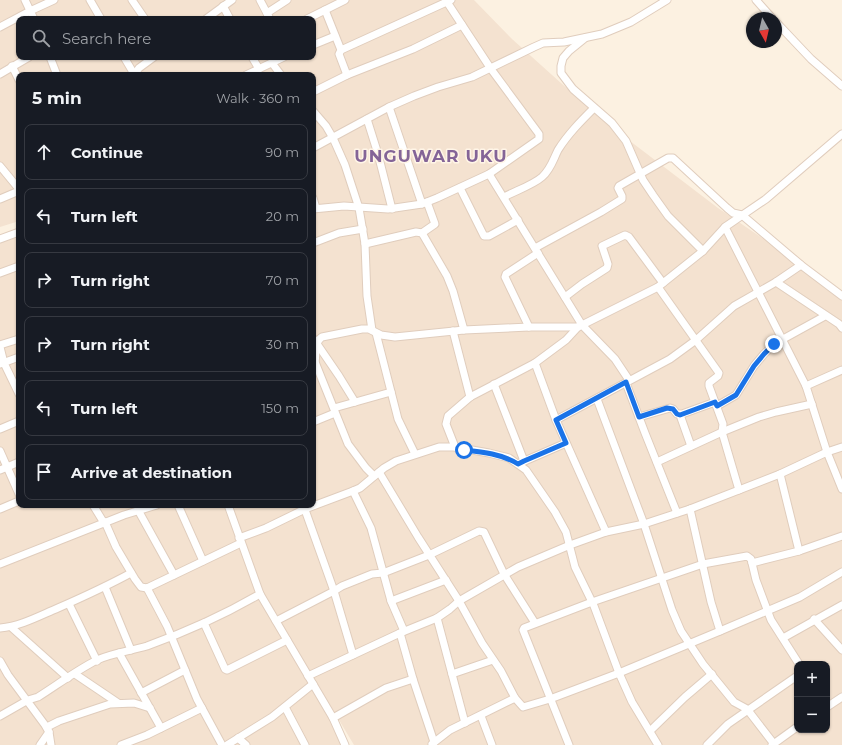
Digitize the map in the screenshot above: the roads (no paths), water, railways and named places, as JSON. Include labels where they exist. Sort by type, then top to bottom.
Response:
[{"type":"street","points":[[25,0],[32,16]]},
{"type":"street","points":[[21,16],[54,0]]},
{"type":"street","points":[[90,0],[99,16]]},
{"type":"street","points":[[132,0],[143,16]]},
{"type":"street","points":[[210,16],[232,0]]},
{"type":"street","points":[[260,0],[269,16],[287,0]]},
{"type":"street","points":[[313,16],[345,0]]},
{"type":"street","points":[[316,146],[389,107],[414,96],[472,77],[543,43],[564,42],[602,34],[631,22],[667,0]]},
{"type":"street","points":[[756,0],[767,12]]},
{"type":"street","points":[[316,209],[344,206],[392,209],[425,203],[489,174],[537,140],[539,136],[462,26],[449,1],[341,50]]},
{"type":"street","points":[[223,6],[228,16]]},
{"type":"street","points":[[325,10],[341,50],[339,54],[347,75]]},
{"type":"street","points":[[0,27],[16,18]]},
{"type":"street","points":[[316,90],[347,75],[413,49],[462,26]]},
{"type":"street","points":[[782,28],[811,59],[842,86]]},
{"type":"street","points":[[316,44],[335,36]]},
{"type":"street","points":[[586,37],[563,58],[561,73],[573,89],[612,123],[626,141],[640,173],[653,195],[668,216],[703,251]]},
{"type":"street","points":[[0,74],[23,60]]},
{"type":"street","points":[[51,60],[56,72]]},
{"type":"street","points":[[126,60],[133,72]]},
{"type":"street","points":[[136,72],[150,60]]},
{"type":"street","points":[[254,60],[259,69]]},
{"type":"street","points":[[252,72],[278,60]]},
{"type":"street","points":[[272,63],[279,72]]},
{"type":"street","points":[[12,66],[16,74]]},
{"type":"street","points":[[366,244],[416,232],[422,233],[435,224],[425,203],[389,107]]},
{"type":"street","points":[[504,197],[541,178],[551,166],[558,151],[565,141],[594,108]]},
{"type":"street","points":[[316,114],[326,126],[333,138],[345,165],[358,208],[366,244],[367,296],[374,332],[398,419],[415,454]]},
{"type":"street","points":[[367,119],[378,154],[392,209]]},
{"type":"street","points":[[455,448],[446,424],[446,420],[448,416],[470,397],[535,363],[566,340],[580,326],[661,285],[703,251],[725,227],[766,199],[842,134]]},
{"type":"street","points":[[529,327],[505,276],[506,274],[536,250],[622,199],[618,186],[668,158],[673,158],[733,213],[742,215],[801,265],[842,296]]},
{"type":"street","points":[[0,166],[16,186]]},
{"type":"street","points":[[489,174],[565,297],[580,326],[615,359],[628,381],[639,417],[677,513]]},
{"type":"street","points":[[460,188],[484,236],[489,236],[518,220]]},
{"type":"street","points":[[0,198],[16,191]]},
{"type":"street","points":[[725,227],[806,386],[827,452],[842,489]]},
{"type":"street","points":[[316,242],[338,233],[363,229]]},
{"type":"street","points":[[0,239],[16,233]]},
{"type":"street","points":[[422,233],[447,276],[453,291],[464,330]]},
{"type":"street","points":[[565,297],[607,268],[608,264],[602,246],[625,235],[629,237],[719,373],[718,376],[709,384],[723,424],[722,432],[739,490]]},
{"type":"street","points":[[556,420],[670,358],[696,340],[734,306],[776,282],[801,265]]},
{"type":"street","points":[[0,273],[16,267]]},
{"type":"street","points":[[776,282],[825,316],[841,325]]},
{"type":"street","points":[[680,415],[716,404],[736,395],[754,366],[764,354],[782,339],[825,316]]},
{"type":"street","points":[[316,340],[322,337],[362,329],[369,329],[382,336],[395,336],[464,330],[580,326]]},
{"type":"street","points":[[453,331],[470,397]]},
{"type":"street","points":[[16,340],[0,346],[2,364],[16,389]]},
{"type":"street","points":[[316,342],[355,402]]},
{"type":"street","points":[[2,364],[16,358]]},
{"type":"street","points":[[535,363],[556,420],[606,532]]},
{"type":"street","points":[[316,368],[348,444],[366,468],[376,474],[446,580],[475,632],[501,671],[515,698],[523,707],[550,699],[619,673],[768,611],[800,596],[842,572]]},
{"type":"street","points":[[806,386],[842,370]]},
{"type":"street","points":[[494,384],[521,462],[555,512],[566,532],[575,567],[592,602],[619,673],[632,702],[658,745]]},
{"type":"street","points":[[316,420],[355,402],[391,392]]},
{"type":"street","points":[[596,399],[644,524],[672,610],[681,631],[734,702],[748,709],[773,744],[794,729]]},
{"type":"street","points":[[657,462],[722,432],[759,417],[812,404]]},
{"type":"street","points":[[639,417],[670,408],[680,415],[691,446]]},
{"type":"street","points":[[0,429],[16,422]]},
{"type":"street","points":[[316,503],[360,488],[376,474],[396,461],[439,447],[455,448],[496,455],[521,462],[566,443]]},
{"type":"street","points":[[308,676],[402,632],[437,618],[450,610],[459,601],[504,574],[570,545],[606,532],[644,524],[690,509],[780,474],[827,452],[842,447]]},
{"type":"street","points":[[0,451],[4,468],[16,489]]},
{"type":"street","points":[[4,468],[16,463]]},
{"type":"street","points":[[780,474],[799,551]]},
{"type":"street","points":[[353,491],[370,528],[391,601],[402,632],[413,679],[433,744],[450,730],[515,698]]},
{"type":"street","points":[[0,509],[16,501]]},
{"type":"street","points":[[95,508],[131,573],[141,587],[147,588],[203,561],[302,508]]},
{"type":"street","points":[[0,564],[141,508],[174,575]]},
{"type":"street","points":[[179,508],[203,561]]},
{"type":"street","points":[[229,508],[260,594],[314,684],[333,718],[345,745]]},
{"type":"street","points":[[304,508],[334,592],[353,655]]},
{"type":"street","points":[[690,509],[711,602],[720,631]]},
{"type":"street","points":[[276,621],[334,592],[342,586],[366,577],[383,573],[429,555],[479,530],[482,531],[504,574],[535,623]]},
{"type":"street","points":[[752,563],[799,551],[842,536]]},
{"type":"street","points":[[569,745],[523,632],[524,628],[535,623],[592,602],[703,564],[748,556],[751,559],[771,620],[797,661]]},
{"type":"street","points":[[0,628],[11,627],[36,618],[105,587],[131,573]]},
{"type":"street","points":[[391,601],[446,580]]},
{"type":"street","points":[[105,587],[131,650]]},
{"type":"street","points":[[147,588],[167,626],[202,708],[222,745]]},
{"type":"street","points":[[0,716],[28,700],[38,697],[97,661],[171,637],[231,611],[260,594]]},
{"type":"street","points":[[69,604],[97,661]]},
{"type":"street","points":[[782,638],[814,619],[842,605]]},
{"type":"street","points":[[437,618],[465,723]]},
{"type":"street","points":[[814,619],[842,650]]},
{"type":"street","points":[[204,623],[225,669],[227,670],[287,640]]},
{"type":"street","points":[[11,627],[68,678]]},
{"type":"street","points":[[119,653],[161,728]]},
{"type":"street","points":[[452,674],[493,660]]},
{"type":"street","points":[[0,661],[8,675],[28,700],[48,730],[51,745]]},
{"type":"street","points":[[141,693],[185,670]]},
{"type":"street","points":[[75,674],[118,703]]},
{"type":"street","points":[[650,731],[685,697],[712,674]]},
{"type":"street","points":[[707,745],[728,724],[794,678]]},
{"type":"street","points":[[333,718],[386,688],[413,679]]},
{"type":"street","points":[[227,745],[272,717],[314,684]]},
{"type":"street","points":[[830,705],[842,697]]},
{"type":"street","points":[[40,745],[48,730],[59,721],[110,704],[134,703],[150,708]]},
{"type":"street","points":[[285,707],[305,745]]},
{"type":"street","points":[[121,745],[202,708]]},
{"type":"street","points":[[481,716],[492,745]]},
{"type":"street","points":[[238,738],[246,745]]},
{"type":"district","name":"UNGUWAR UKU","points":[[431,156]]}]
